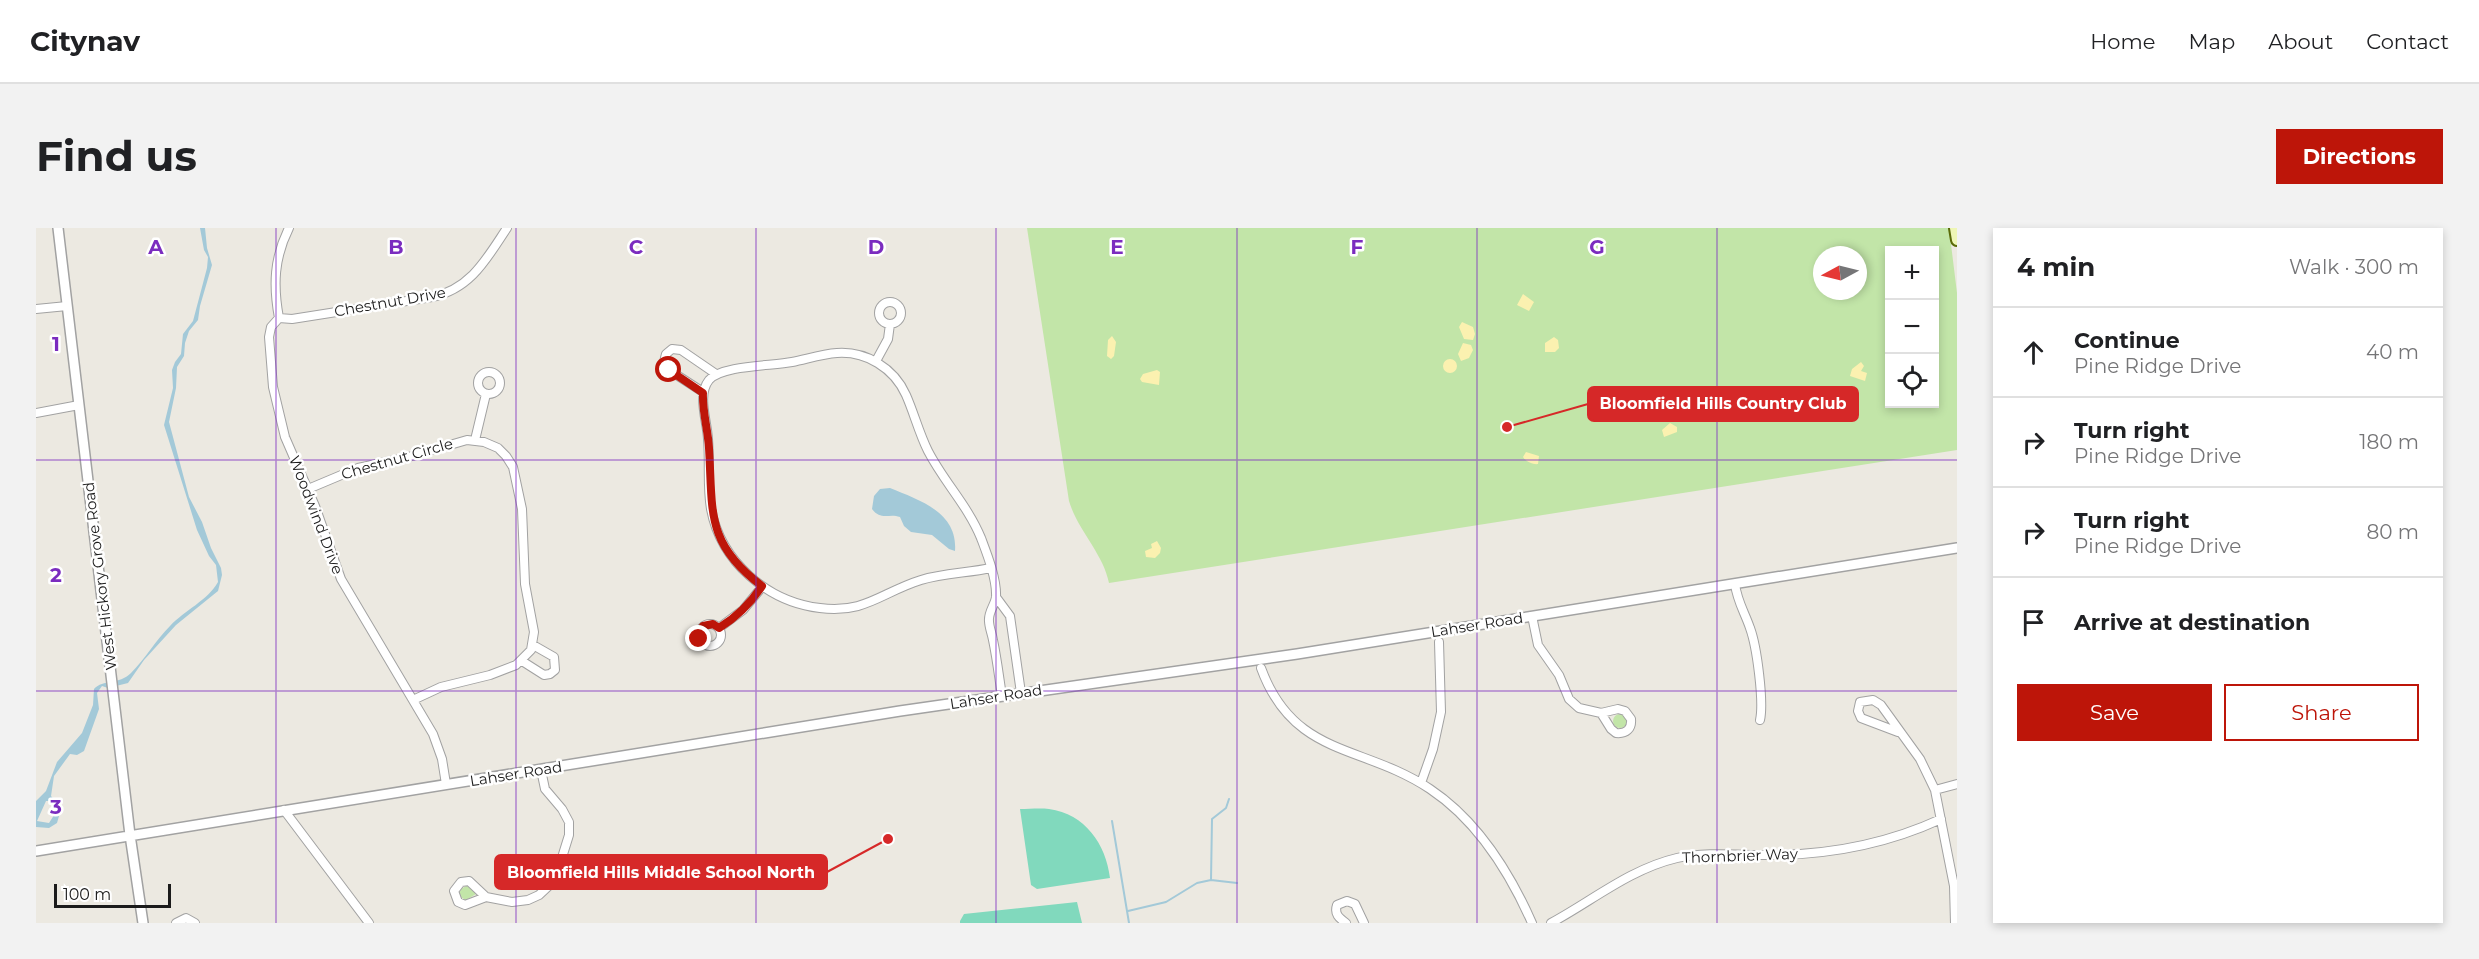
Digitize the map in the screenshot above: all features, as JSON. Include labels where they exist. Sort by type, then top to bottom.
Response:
[{"type":"main road","points":[[1955,228],[1957,240]]},
{"type":"street","name":"West Hickory Grove Road","points":[[58,228],[130,835],[143,923]]},
{"type":"street","name":"Woodwind Drive","points":[[288,228],[280,245],[275,268],[279,318],[272,327],[269,337],[275,400],[285,437],[308,489],[341,579],[435,739],[446,784]]},
{"type":"street","name":"Chestnut Drive","points":[[279,318],[292,319],[432,297],[450,292],[468,281],[481,268],[507,228]]},
{"type":"street","points":[[36,309],[67,306]]},
{"type":"street","points":[[876,362],[888,339],[890,324]]},
{"type":"street","points":[[703,393],[669,370],[664,362],[666,354],[672,349],[681,350],[716,374]]},
{"type":"street","points":[[991,568],[928,578],[868,604],[842,609],[823,609],[798,604],[762,586],[742,569],[732,556],[714,520],[710,496],[709,451],[703,393],[708,381],[716,374],[726,370],[778,365],[838,353],[857,355],[876,362],[888,370],[902,388],[927,448],[977,529],[991,568],[996,597],[1010,616],[1021,693]]},
{"type":"street","points":[[413,700],[436,688],[490,675],[522,661],[533,645],[534,632],[524,575],[522,509],[516,475],[510,460],[503,453],[492,445],[475,440],[486,394]]},
{"type":"street","points":[[36,414],[79,405]]},
{"type":"street","name":"Chestnut Circle","points":[[308,489],[358,468],[405,458],[459,441],[475,440]]},
{"type":"street","name":"Lahser Road","points":[[36,851],[1021,693],[1266,659],[1957,548]]},
{"type":"street","points":[[1735,584],[1738,600],[1752,633],[1762,709],[1760,720]]},
{"type":"street","points":[[719,628],[743,610],[762,586]]},
{"type":"street","points":[[996,597],[988,620],[1002,696]]},
{"type":"street","points":[[1532,616],[1538,645],[1559,675],[1569,699],[1579,708],[1601,713]]},
{"type":"street","points":[[1421,783],[1433,749],[1441,712],[1439,642]]},
{"type":"street","points":[[522,661],[544,675],[555,670],[555,660],[552,655],[533,645]]},
{"type":"street","points":[[1261,668],[1283,709],[1306,732],[1334,747],[1391,767],[1421,783],[1441,796],[1478,830],[1509,878],[1532,923]]},
{"type":"street","points":[[1898,732],[1861,718],[1858,711],[1860,702],[1869,699],[1878,702],[1920,759],[1935,790],[1954,886],[1955,923]]},
{"type":"street","points":[[486,897],[512,902],[528,900],[548,889],[558,876],[569,835],[569,822],[562,809],[544,789],[541,770]]},
{"type":"street","points":[[1935,790],[1957,784]]},
{"type":"street","points":[[284,810],[369,923]]},
{"type":"street","name":"Thornbrier Way","points":[[1551,923],[1634,874],[1673,859],[1708,854],[1783,855],[1836,851],[1885,840],[1941,819]]},
{"type":"street","points":[[1346,923],[1337,916],[1335,909],[1337,905],[1347,901],[1355,904],[1364,923]]},
{"type":"street","points":[[176,923],[186,918],[195,923]]},
{"type":"green space","points":[[1027,228],[1949,228],[1957,293],[1957,450],[1109,583],[1101,562],[1069,501]]},
{"type":"green space","points":[[1617,714],[1623,714],[1627,721],[1623,728],[1617,728],[1613,724],[1613,718]]},
{"type":"green space","points":[[1020,809],[1046,809],[1062,812],[1083,824],[1092,833],[1104,854],[1110,878],[1037,889],[1031,885]]},
{"type":"green space","points":[[466,886],[471,887],[476,894],[466,900],[459,893]]},
{"type":"green space","points":[[1077,902],[1082,923],[960,923],[964,914]]},
{"type":"sand","points":[[1523,294],[1534,302],[1529,311],[1517,305]]},
{"type":"sand","points":[[1462,322],[1473,327],[1475,334],[1473,340],[1464,339],[1459,327]]},
{"type":"sand","points":[[1112,336],[1116,342],[1114,356],[1111,359],[1107,356],[1108,340]]},
{"type":"sand","points":[[1554,337],[1558,340],[1559,348],[1555,352],[1545,352],[1545,343]]},
{"type":"sand","points":[[1463,343],[1471,345],[1473,350],[1469,358],[1461,361],[1458,354]]},
{"type":"sand","points":[[1450,359],[1455,361],[1457,366],[1455,371],[1450,373],[1445,371],[1443,366],[1445,361]]},
{"type":"sand","points":[[1861,362],[1864,366],[1861,371],[1867,373],[1865,381],[1850,376],[1852,369]]},
{"type":"sand","points":[[1157,370],[1160,372],[1159,385],[1142,382],[1140,379],[1143,374]]},
{"type":"sand","points":[[1670,423],[1677,427],[1677,432],[1664,437],[1662,430]]},
{"type":"sand","points":[[1526,452],[1539,456],[1538,464],[1523,457]]},
{"type":"sand","points":[[1157,541],[1161,548],[1160,553],[1155,558],[1146,557],[1145,551],[1152,548],[1151,544]]},
{"type":"water","points":[[200,228],[205,228],[212,265],[198,320],[189,331],[184,356],[177,367],[176,388],[169,422],[189,497],[221,568],[222,575],[218,591],[176,625],[144,660],[128,683],[108,688],[102,686],[97,693],[99,709],[84,751],[77,755],[70,754],[54,776],[51,796],[61,809],[57,823],[49,828],[36,827],[36,801],[46,791],[57,762],[82,733],[93,705],[94,689],[131,673],[170,626],[208,595],[218,582],[216,565],[209,556],[197,530],[164,425],[173,388],[172,370],[181,354],[183,334],[193,321],[207,268],[208,257],[204,250]],"holes":[[[46,801],[53,801],[56,812],[49,823],[37,821]]]},
{"type":"water","points":[[890,488],[935,509],[950,526],[955,551],[932,535],[911,532],[904,526],[900,517],[882,516],[875,513],[872,509],[874,496],[880,489]]},
{"type":"waterway","points":[[1211,880],[1212,819],[1226,808],[1229,799]]},
{"type":"waterway","points":[[1112,821],[1129,923]]},
{"type":"waterway","points":[[1128,911],[1166,902],[1197,883],[1211,880],[1237,883]]},
{"type":"place","name":"Bloomfield Hills Country Club","points":[[1507,427]]},
{"type":"place","name":"Bloomfield Hills Middle School North","points":[[888,839]]},
{"type":"route","points":[[669,370],[703,393],[709,451],[710,496],[714,520],[732,556],[742,569],[762,586],[751,602],[734,618],[719,628],[709,623],[700,628],[699,639]]}]
